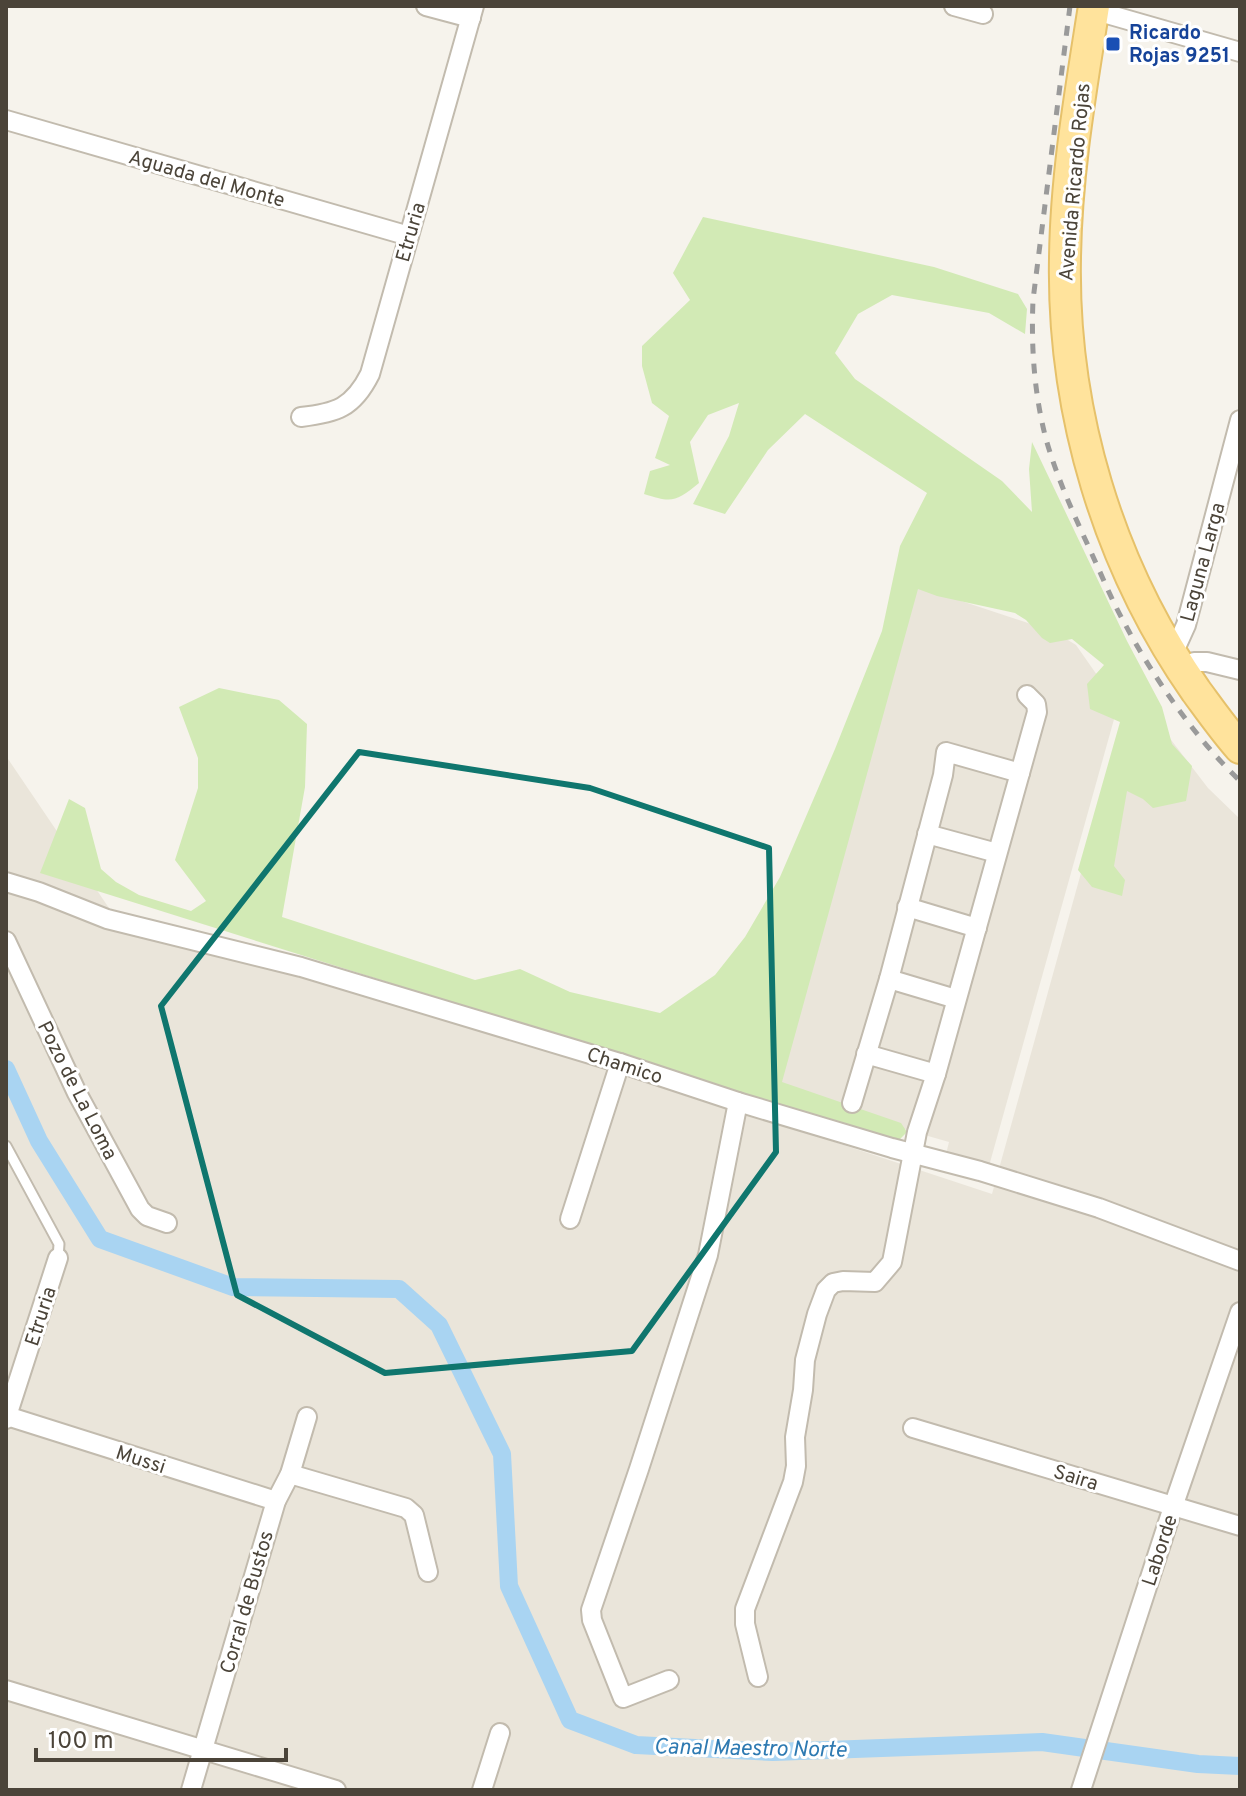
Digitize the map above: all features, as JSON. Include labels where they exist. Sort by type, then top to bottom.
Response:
[{"type":"main road","name":"Avenida Ricardo Rojas","points":[[1094,8],[1077,119],[1066,223],[1064,287],[1071,371],[1081,428],[1105,511],[1135,585],[1177,663],[1240,748]]},
{"type":"street","points":[[426,6],[472,12]]},
{"type":"street","points":[[954,6],[983,14]]},
{"type":"street","points":[[1094,8],[1240,52]]},
{"type":"street","name":"Etruria","points":[[301,417],[327,414],[349,403],[370,374],[472,12]]},
{"type":"street","name":"Aguada del Monte","points":[[6,120],[409,236]]},
{"type":"street","name":"Laguna Larga","points":[[1177,663],[1240,420]]},
{"type":"street","points":[[1177,663],[1207,662],[1240,670]]},
{"type":"street","points":[[758,1677],[745,1624],[745,1609],[793,1482],[795,1437],[805,1360],[817,1314],[826,1290],[833,1283],[875,1282],[892,1262],[912,1153],[1037,712],[1036,704],[1027,695]]},
{"type":"street","points":[[852,1103],[889,979],[943,775],[946,752],[1020,773]]},
{"type":"street","points":[[927,834],[997,853]]},
{"type":"street","name":"Chamico","points":[[6,882],[107,919],[301,967],[620,1063],[738,1102],[980,1171],[1099,1208],[1240,1261]]},
{"type":"street","points":[[907,907],[977,928]]},
{"type":"street","name":"Pozo de La Loma","points":[[6,941],[77,1093],[140,1209],[147,1216],[167,1223]]},
{"type":"street","points":[[889,979],[956,999]]},
{"type":"street","points":[[866,1054],[936,1074]]},
{"type":"street","points":[[570,1219],[620,1063]]},
{"type":"street","points":[[669,1680],[623,1698],[592,1620],[591,1610],[708,1255],[738,1102]]},
{"type":"street","name":"Etruria","points":[[6,1418],[10,1394],[58,1258]]},
{"type":"street","name":"Laborde","points":[[1081,1790],[1240,1312]]},
{"type":"street","name":"Corral de Bustos","points":[[191,1790],[276,1501],[290,1474],[307,1417]]},
{"type":"street","name":"Mussi","points":[[6,1418],[276,1501]]},
{"type":"street","name":"Saira","points":[[913,1428],[1240,1526]]},
{"type":"street","points":[[290,1474],[406,1508],[414,1515],[428,1572]]},
{"type":"street","points":[[6,1690],[336,1790]]},
{"type":"street","points":[[482,1790],[500,1733]]},
{"type":"lane","points":[[6,1146],[59,1244],[58,1258]]},
{"type":"highlighted area","points":[[359,752],[590,788],[769,848],[776,1152],[632,1351],[385,1373],[237,1295],[161,1006]]},
{"type":"shaded area","points":[[913,585],[1055,632],[1076,645],[1118,705],[989,1166],[946,1154],[949,1142],[771,1091]]},
{"type":"shaded area","points":[[1132,689],[1208,788],[1240,819],[1240,1790],[6,1790],[6,756],[113,914],[992,1194]]},
{"type":"green space","points":[[703,217],[934,267],[1018,294],[1027,309],[1025,334],[989,313],[892,295],[858,314],[835,353],[855,379],[1002,481],[1032,512],[1029,469],[1032,442],[1162,707],[1172,744],[1192,766],[1186,801],[1153,808],[1127,791],[1114,866],[1125,880],[1122,896],[1092,887],[1078,870],[1120,722],[1090,709],[1087,684],[1104,665],[1072,639],[1050,643],[1015,613],[918,589],[782,1082],[901,1123],[907,1132],[897,1142],[40,873],[69,799],[85,808],[101,869],[116,882],[139,895],[191,911],[206,901],[175,860],[198,788],[198,758],[179,707],[219,688],[279,700],[307,724],[305,787],[282,917],[475,980],[520,969],[570,992],[660,1013],[715,975],[745,937],[780,877],[882,631],[900,546],[927,493],[805,414],[768,450],[725,514],[693,504],[729,436],[739,403],[708,415],[690,442],[699,483],[673,499],[644,494],[650,471],[670,465],[655,458],[669,416],[652,403],[642,366],[642,346],[690,300],[673,273]]},
{"type":"waterway","name":"Canal Maestro Norte","points":[[6,1069],[39,1141],[100,1239],[233,1287],[399,1289],[439,1325],[502,1454],[509,1586],[570,1720],[636,1745],[773,1752],[1042,1742],[1198,1764],[1240,1766]]},
{"type":"railway","points":[[1070,6],[1033,300],[1034,370],[1042,422],[1066,496],[1125,624],[1176,707],[1240,781]]},
{"type":"place","name":"Ricardo Rojas 9251","points":[[1113,44]]}]
